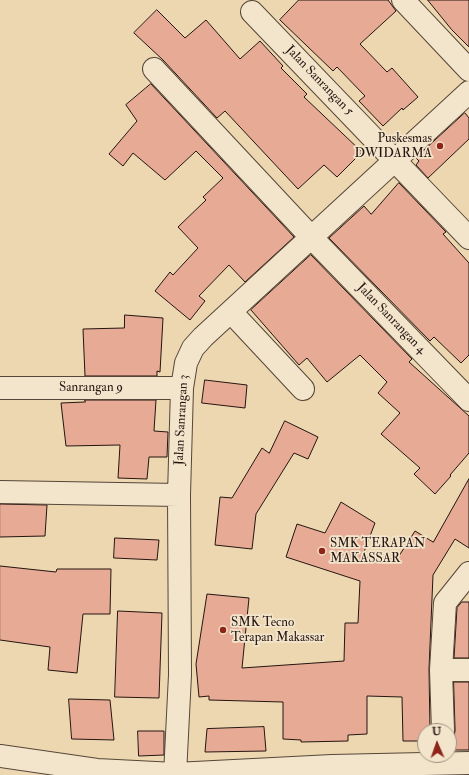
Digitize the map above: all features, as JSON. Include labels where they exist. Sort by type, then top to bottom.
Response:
[{"type":"street","points":[[403,0],[469,70]]},
{"type":"street","name":"Jalan Sanrangan 5","points":[[252,12],[396,160],[469,238]]},
{"type":"street","name":"Jalan Sanrangan 4","points":[[154,69],[312,238],[469,400]]},
{"type":"street","name":"Jalan Sanrangan 3","points":[[175,774],[180,675],[179,496],[182,388],[186,363],[193,348],[469,92]]},
{"type":"street","points":[[232,313],[303,389]]},
{"type":"street","name":"Sanrangan 9","points":[[0,388],[182,388]]},
{"type":"street","points":[[0,492],[179,496]]},
{"type":"street","points":[[443,723],[441,670],[445,604],[469,573]]},
{"type":"street","points":[[441,670],[469,670]]},
{"type":"street","points":[[0,756],[74,771],[97,770],[175,774],[417,761]]},
{"type":"street","points":[[457,762],[469,763]]},
{"type":"building","points":[[299,0],[388,0],[396,11],[360,44],[387,72],[392,68],[418,97],[403,110],[402,108],[383,126],[359,101],[365,96],[337,67],[333,71],[280,20]]},
{"type":"building","points":[[428,0],[469,0],[469,47],[452,30]]},
{"type":"building","points":[[157,10],[185,38],[206,20],[240,59],[260,41],[283,66],[281,68],[307,94],[304,97],[362,152],[337,177],[324,165],[298,189],[225,111],[217,118],[163,60],[134,33]]},
{"type":"building","points":[[151,84],[294,237],[245,282],[229,265],[199,296],[205,301],[190,320],[155,291],[170,272],[173,275],[198,248],[178,227],[206,200],[203,197],[223,178],[196,151],[165,180],[133,153],[123,166],[109,154],[137,121],[126,105]]},
{"type":"building","name":"Puskesmas DWIDARMA","points":[[465,113],[469,118],[469,139],[428,178],[416,165],[419,161],[416,158]]},
{"type":"building","points":[[399,183],[446,232],[443,234],[469,263],[469,355],[461,363],[434,337],[430,341],[329,238],[364,206],[371,214]]},
{"type":"building","points":[[311,255],[412,359],[409,362],[469,416],[469,453],[435,494],[414,474],[420,468],[381,434],[400,413],[378,393],[387,382],[360,355],[327,382],[307,358],[299,365],[251,310]]},
{"type":"building","points":[[125,315],[163,318],[160,372],[157,371],[157,376],[85,376],[83,329],[124,328]]},
{"type":"building","points":[[205,380],[247,385],[245,408],[202,403]]},
{"type":"building","points":[[85,400],[156,400],[154,431],[168,432],[167,457],[149,457],[147,479],[118,478],[120,445],[66,446],[61,403],[85,402]]},
{"type":"building","points":[[285,421],[318,437],[308,459],[294,453],[256,514],[252,549],[215,545],[220,497],[232,498],[262,448],[269,453]]},
{"type":"building","points":[[469,479],[469,548],[455,539],[433,575],[429,669],[430,723],[417,723],[417,741],[403,741],[402,697],[367,696],[367,734],[348,735],[348,741],[301,742],[301,740],[283,739],[283,702],[209,700],[209,696],[199,697],[196,664],[207,594],[249,598],[242,668],[344,661],[345,623],[358,623],[360,581],[286,557],[297,524],[325,533],[341,502],[375,523],[362,557],[397,559],[415,531],[433,542]]},
{"type":"building","points":[[0,504],[47,505],[45,536],[0,537]]},
{"type":"building","points":[[115,538],[159,540],[157,560],[114,558]]},
{"type":"building","points":[[0,566],[56,572],[57,569],[111,569],[110,614],[83,614],[77,673],[48,670],[50,647],[0,640]]},
{"type":"building","points":[[462,602],[469,602],[469,658],[454,658],[457,608]]},
{"type":"building","points":[[118,611],[162,613],[159,698],[115,697]]},
{"type":"building","points":[[454,682],[469,682],[469,750],[457,750],[457,723],[455,723]]},
{"type":"building","points":[[69,699],[110,700],[114,740],[72,739]]},
{"type":"building","points":[[264,727],[266,751],[205,752],[207,729]]},
{"type":"building","points":[[138,731],[164,731],[164,755],[139,756]]},
{"type":"place","name":"Puskesmas DWIDARMA","points":[[440,146]]},
{"type":"place","name":"SMK TERAPAN MAKASSAR","points":[[322,551]]},
{"type":"place","name":"SMK Tecno Terapan Makassar","points":[[223,630]]}]
